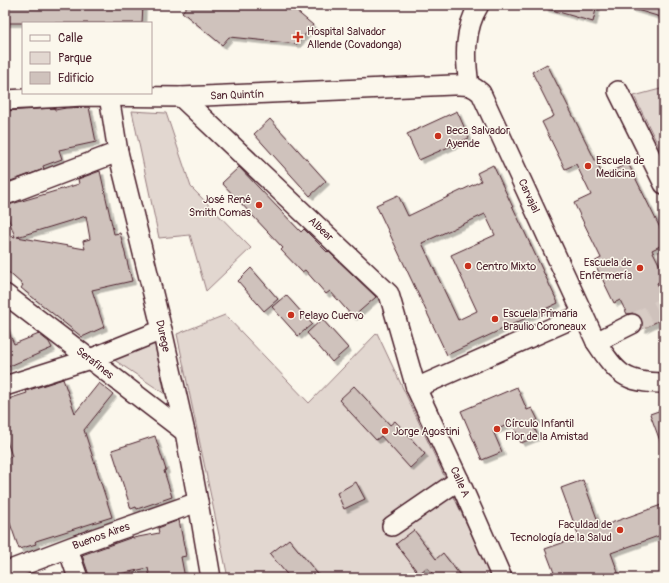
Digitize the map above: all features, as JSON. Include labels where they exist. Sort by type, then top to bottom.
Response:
[{"type":"street","points":[[469,85],[466,68],[468,30],[475,11],[479,5]]},
{"type":"street","name":"San Quintín","points":[[5,100],[109,96],[181,97],[469,85]]},
{"type":"street","name":"Carvajal","points":[[469,85],[481,93],[596,342],[608,360],[629,379],[642,382],[664,383]]},
{"type":"street","points":[[618,92],[664,184]]},
{"type":"street","name":"Durege","points":[[109,96],[118,152],[162,330],[185,432],[211,578]]},
{"type":"street","name":"Albear","points":[[181,97],[389,294],[416,388]]},
{"type":"street","points":[[5,195],[118,152]]},
{"type":"street","name":"Serafines","points":[[5,294],[185,432]]},
{"type":"street","points":[[416,388],[583,314]]},
{"type":"street","points":[[596,342],[632,324]]},
{"type":"street","points":[[5,386],[90,359],[162,330]]},
{"type":"street","name":"Calle A","points":[[416,388],[459,480],[502,578]]},
{"type":"street","points":[[392,526],[459,480]]},
{"type":"street","name":"Buenos Aires","points":[[7,569],[198,502]]},
{"type":"street","points":[[68,548],[78,578]]},
{"type":"green space","points":[[664,88],[664,157],[634,96]]},
{"type":"green space","points":[[132,111],[166,113],[191,187],[251,248],[206,291],[190,235],[159,238]]},
{"type":"green space","points":[[225,315],[309,403],[377,333],[492,578],[228,578],[177,334]]},
{"type":"green space","points":[[154,338],[165,394],[107,355]]},
{"type":"building","points":[[5,5],[143,5],[142,22],[5,23]]},
{"type":"building","points":[[188,5],[289,5],[313,25],[297,44],[229,37],[222,45],[182,12]]},
{"type":"building","points":[[545,5],[597,5],[593,22],[545,8]]},
{"type":"building","points":[[630,5],[664,5],[664,18],[630,8]]},
{"type":"building","name":"Escuela de Medicina","points":[[547,64],[603,176],[628,163],[664,236],[664,244],[652,250],[664,274],[664,279],[657,283],[664,298],[664,318],[642,329],[642,319],[638,315],[633,313],[627,314],[620,300],[614,303],[594,262],[601,258],[574,203],[591,195],[576,164],[565,169],[542,122],[554,116],[532,72]]},
{"type":"building","points":[[89,107],[96,142],[59,150],[62,159],[43,166],[44,169],[5,183],[5,111],[55,108],[55,110]]},
{"type":"building","name":"Beca Salvador Ayende","points":[[457,111],[469,138],[419,160],[407,134]]},
{"type":"building","points":[[270,119],[326,181],[310,196],[254,134]]},
{"type":"building","points":[[493,165],[558,303],[447,355],[376,205],[398,195],[408,216],[481,181],[477,173]],"holes":[[[485,214],[495,235],[451,255],[477,311],[458,320],[422,243]]]},
{"type":"building","points":[[239,167],[301,232],[304,229],[376,297],[353,317],[330,291],[326,294],[305,270],[302,272],[281,250],[283,248],[222,183]]},
{"type":"building","points":[[100,171],[114,234],[120,233],[132,281],[92,290],[104,327],[82,337],[21,288],[23,285],[5,269],[5,245],[12,236],[15,237],[5,206],[79,184],[78,179]],"holes":[[[86,216],[90,239],[83,241],[85,249],[17,237]]]},
{"type":"building","points":[[251,268],[278,299],[264,311],[238,281]]},
{"type":"building","points":[[286,295],[312,324],[298,336],[272,307]]},
{"type":"building","points":[[322,319],[348,348],[332,362],[307,333]]},
{"type":"building","points":[[5,324],[14,344],[39,334],[49,342],[52,348],[5,368]]},
{"type":"building","points":[[63,379],[75,413],[99,383],[113,394],[84,430],[112,517],[36,541],[36,544],[19,549],[5,509],[5,459],[12,456],[5,436],[5,400],[27,393],[26,391]]},
{"type":"building","name":"Jorge Agostini","points":[[354,386],[390,425],[395,421],[425,454],[410,468],[381,436],[376,440],[339,400]]},
{"type":"building","points":[[517,387],[527,410],[532,408],[538,420],[532,423],[538,436],[521,443],[512,423],[493,431],[502,452],[482,460],[461,411]]},
{"type":"building","points":[[664,409],[664,449],[663,449],[650,414]]},
{"type":"building","points":[[155,436],[166,470],[164,471],[172,497],[137,509],[136,507],[131,509],[112,450]]},
{"type":"building","name":"Faculdad de Tecnología de la Salud","points":[[583,480],[600,527],[664,504],[664,534],[611,553],[620,578],[556,578],[545,549],[579,537],[561,488]]},
{"type":"building","points":[[356,482],[365,499],[344,509],[337,493]]},
{"type":"building","points":[[179,520],[186,556],[181,557],[185,578],[150,578],[148,568],[119,574],[120,578],[90,578],[82,555],[133,537],[159,533],[158,528]]},
{"type":"building","points":[[414,530],[436,559],[443,553],[462,578],[436,578],[427,567],[419,574],[396,544]]},
{"type":"building","points":[[289,539],[321,578],[290,578],[270,554]]},
{"type":"tunnel","points":[[632,324],[664,307]]},
{"type":"place","name":"Hospital Salvador Allende (Covadonga)","points":[[298,37]]},
{"type":"place","name":"Beca Salvador Ayende","points":[[438,136]]},
{"type":"place","name":"Escuela de Medicina","points":[[588,166]]},
{"type":"place","name":"José René Smith Comas","points":[[259,205]]},
{"type":"place","name":"Centro Mixto","points":[[468,266]]},
{"type":"place","name":"Escuela de Enfermería","points":[[640,268]]},
{"type":"place","name":"Pelayo Cuervo","points":[[291,315]]},
{"type":"place","name":"Escuela Primaria Braulio Coroneaux","points":[[495,319]]},
{"type":"place","name":"Círculo Infantil Flor de la Amistad","points":[[497,429]]},
{"type":"place","name":"Jorge Agostini","points":[[385,431]]},
{"type":"place","name":"Faculdad de Tecnología de la Salud","points":[[620,530]]}]
